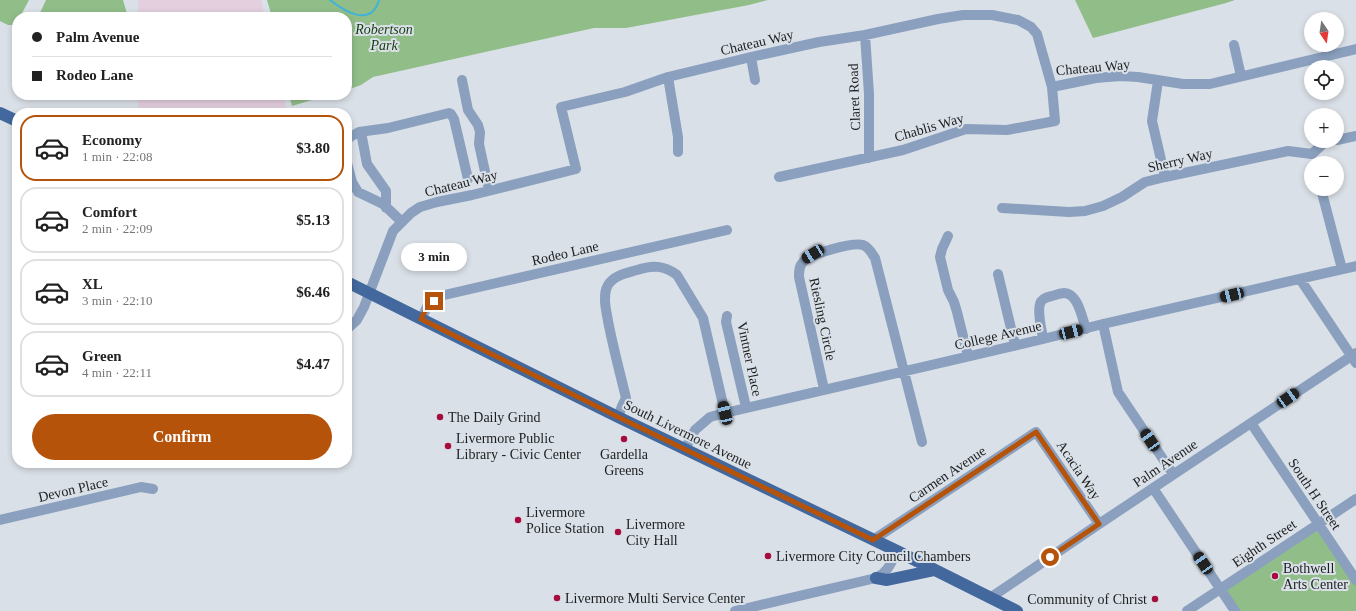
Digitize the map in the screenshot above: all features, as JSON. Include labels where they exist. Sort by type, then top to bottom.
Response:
[{"type":"main road","points":[[0,113],[12,119]]},
{"type":"main road","name":"South Livermore Avenue","points":[[352,285],[618,417],[897,551],[1016,611]]},
{"type":"main road","points":[[876,578],[887,580],[935,570]]},
{"type":"street","name":"Chateau Way","points":[[352,324],[357,320],[370,295],[393,231],[411,213],[420,207],[576,169],[561,108],[625,92],[668,77],[819,42],[865,35],[938,18],[963,15],[992,15],[1018,20],[1031,27],[1036,34],[1052,87],[1096,78],[1120,76],[1138,77],[1183,84],[1210,84],[1356,49]]},
{"type":"street","name":"Claret Road","points":[[865,35],[869,94],[869,158]]},
{"type":"street","points":[[1234,45],[1241,76]]},
{"type":"street","points":[[1326,52],[1327,56]]},
{"type":"street","points":[[751,57],[755,80]]},
{"type":"street","points":[[668,77],[678,137],[678,152]]},
{"type":"street","points":[[462,80],[468,110],[475,120],[480,132],[479,144],[481,156],[490,190]]},
{"type":"street","points":[[1158,81],[1152,121],[1165,177]]},
{"type":"street","name":"Chablis Way","points":[[779,177],[903,150],[966,129],[1007,130],[1055,121],[1052,87]]},
{"type":"street","points":[[452,116],[468,110]]},
{"type":"street","points":[[352,136],[361,132],[408,124],[449,113],[454,119],[468,179]]},
{"type":"street","points":[[361,132],[367,164],[386,191],[386,208]]},
{"type":"street","points":[[1344,139],[1356,136]]},
{"type":"street","name":"Sherry Way","points":[[1002,208],[1069,212],[1085,211],[1103,206],[1122,197],[1145,182],[1288,151],[1304,156]]},
{"type":"street","points":[[463,161],[481,156]]},
{"type":"street","points":[[352,182],[358,192],[383,204],[402,221]]},
{"type":"street","points":[[1323,196],[1342,269]]},
{"type":"street","name":"Rodeo Lane","points":[[421,319],[427,307],[440,296],[727,230]]},
{"type":"street","points":[[948,236],[940,257],[948,290],[957,312],[968,356]]},
{"type":"street","name":"Riesling Circle","points":[[824,389],[799,277],[800,266],[804,260],[813,254],[848,246],[863,245],[870,250],[875,258],[903,371]]},
{"type":"street","points":[[618,417],[626,398],[610,332],[605,292],[608,284],[614,278],[640,269],[656,266],[664,267],[677,276],[703,318],[725,413]]},
{"type":"street","name":"College Avenue","points":[[685,449],[695,430],[710,417],[824,389],[1356,266]]},
{"type":"street","points":[[998,274],[1016,345]]},
{"type":"street","points":[[1300,279],[1354,357]]},
{"type":"street","points":[[1043,339],[1040,304],[1049,296],[1064,293],[1070,294],[1076,299],[1086,328]]},
{"type":"street","name":"Vintner Place","points":[[727,316],[726,322],[746,408]]},
{"type":"street","points":[[1103,324],[1118,392],[1173,474]]},
{"type":"street","name":"Palm Avenue","points":[[990,598],[1173,474],[1354,357]]},
{"type":"street","points":[[903,371],[922,442]]},
{"type":"street","name":"South H Street","points":[[1251,423],[1356,580]]},
{"type":"street","name":"Acacia Way","points":[[1036,432],[1099,524]]},
{"type":"street","name":"Carmen Avenue","points":[[873,540],[1036,432]]},
{"type":"street","name":"Devon Place","points":[[0,520],[141,487],[153,489]]},
{"type":"street","points":[[1153,488],[1235,611]]},
{"type":"street","name":"Eighth Street","points":[[1187,611],[1356,499]]},
{"type":"street","points":[[735,611],[876,578],[884,574],[888,569],[897,551]]},
{"type":"shaded area","points":[[138,0],[261,0],[264,12],[138,12]]},
{"type":"shaded area","points":[[138,100],[284,100],[286,108],[138,108]]},
{"type":"green space","points":[[0,0],[29,0],[23,12],[12,12],[12,25],[8,25],[0,21]]},
{"type":"green space","points":[[46,0],[123,0],[127,12],[40,12]]},
{"type":"green space","name":"Robertson Park","points":[[267,0],[768,0],[749,5],[626,28],[594,28],[373,77],[361,85],[352,88],[352,12],[271,12]]},
{"type":"green space","points":[[1075,0],[1235,0],[1093,38]]},
{"type":"green space","points":[[290,100],[312,100],[292,106]]},
{"type":"green space","points":[[1318,524],[1356,580],[1356,611],[1235,611],[1221,589]]},
{"type":"waterway","points":[[330,0],[342,9],[350,12]]},
{"type":"waterway","points":[[352,13],[357,15],[370,13],[375,8],[379,0]]},
{"type":"place","name":"The Daily Grind","points":[[440,417]]},
{"type":"place","name":"Gardella Greens","points":[[624,439]]},
{"type":"place","name":"Livermore Public Library - Civic Center","points":[[448,446]]},
{"type":"place","name":"Livermore Police Station","points":[[518,520]]},
{"type":"place","name":"Livermore City Hall","points":[[618,532]]},
{"type":"place","name":"Livermore City Council Chambers","points":[[768,556]]},
{"type":"place","name":"Bothwell Arts Center","points":[[1275,576]]},
{"type":"place","name":"Livermore Multi Service Center","points":[[557,598]]},
{"type":"place","name":"Community of Christ","points":[[1155,599]]},
{"type":"route","points":[[434,301],[427,307],[421,319],[618,417],[873,540],[1036,432],[1099,524],[1050,557]]}]
